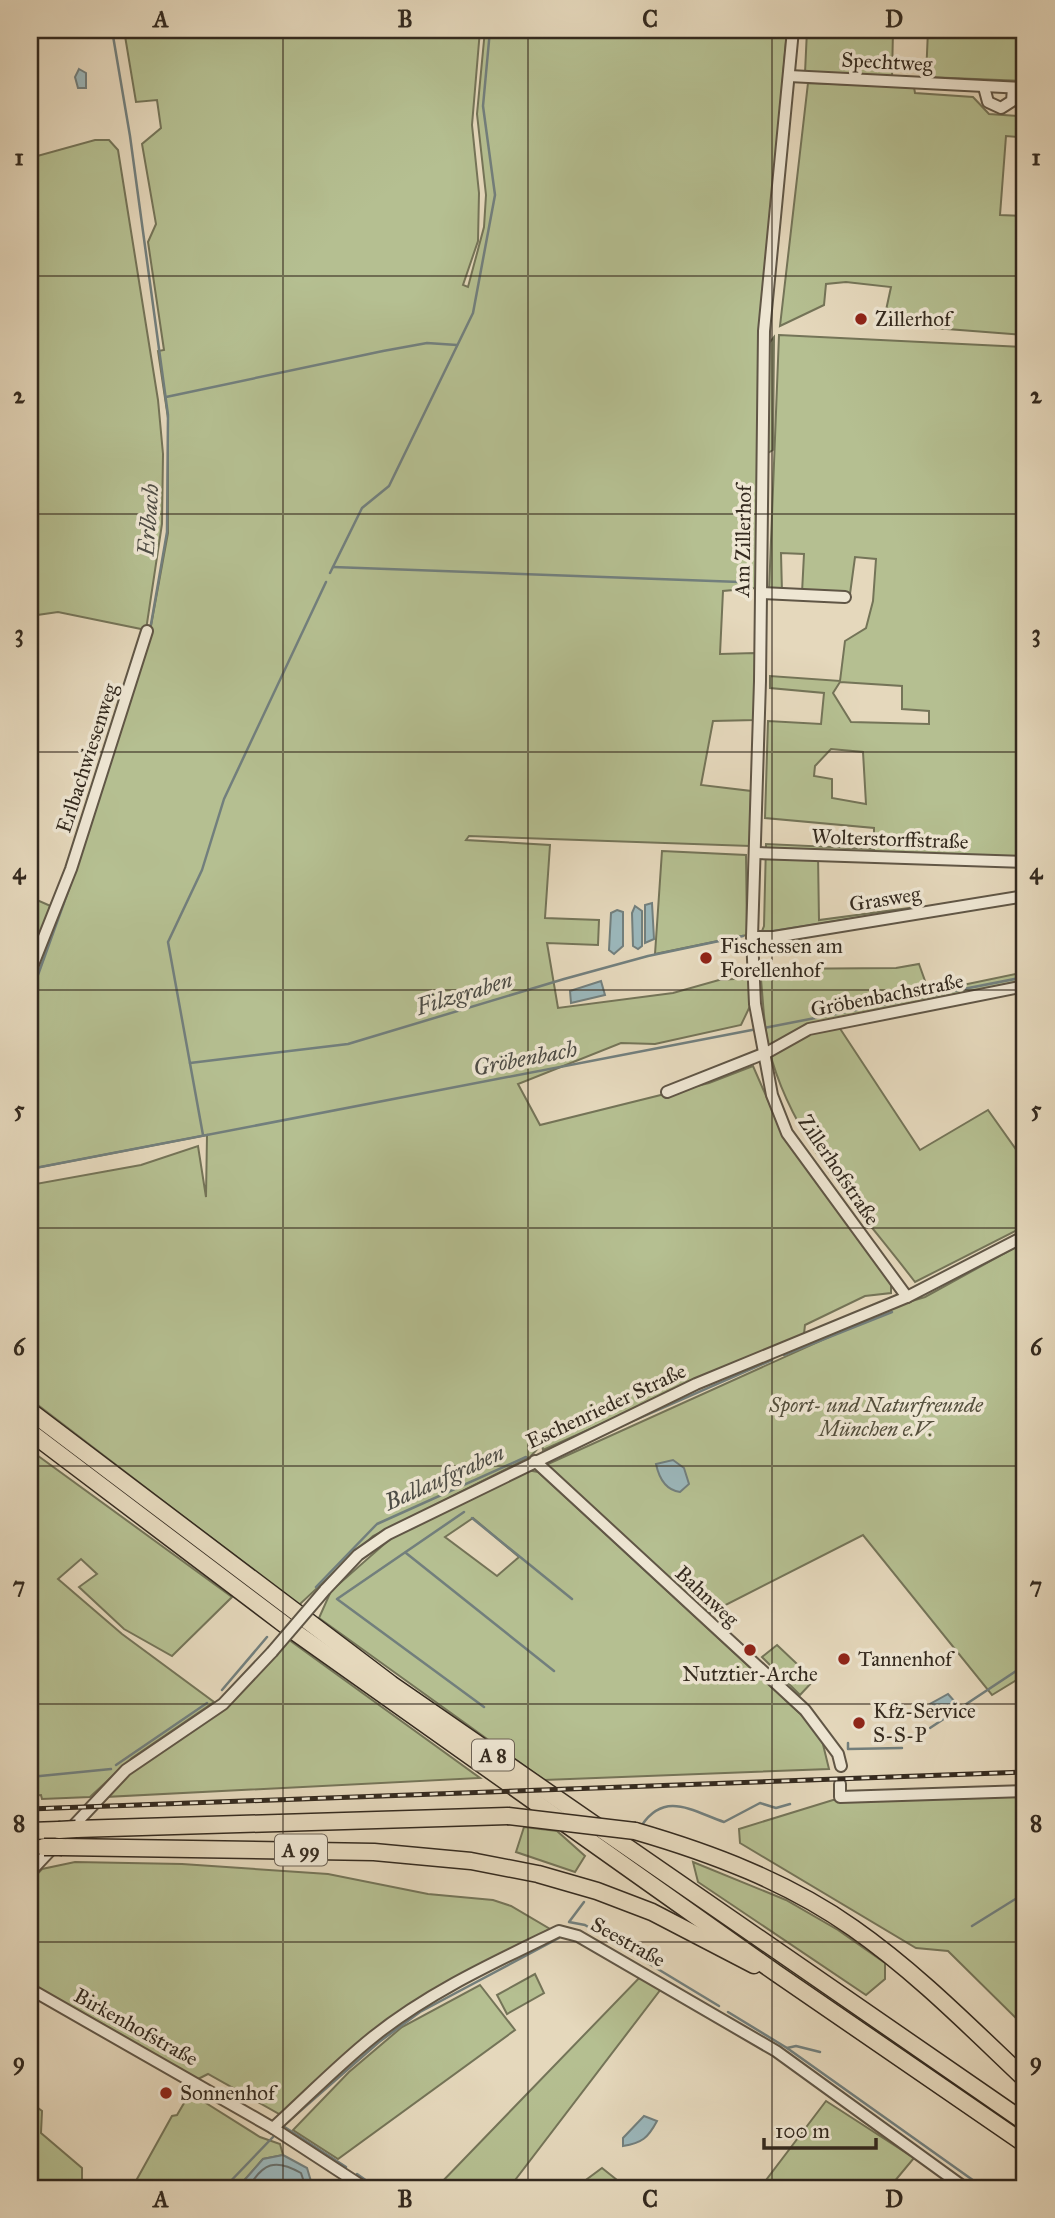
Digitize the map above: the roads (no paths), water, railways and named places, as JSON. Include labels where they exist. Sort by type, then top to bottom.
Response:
[{"type":"highway","name":"A 8","points":[[30,1411],[391,1684],[1025,2122]]},
{"type":"highway","name":"A 8","points":[[30,1432],[285,1625],[776,1973],[1025,2144]]},
{"type":"highway","name":"A 99","points":[[30,1831],[508,1816],[635,1831],[731,1863],[806,1900],[853,1928],[944,2002],[1025,2079]]},
{"type":"highway","name":"A 99","points":[[37,1847],[374,1852],[471,1861],[538,1874],[597,1891],[652,1912],[742,1960],[776,1973]]},
{"type":"street","name":"Am Zillerhof","points":[[762,1054],[752,937],[761,593],[764,331],[793,30]]},
{"type":"street","name":"Spechtweg","points":[[789,76],[1025,88]]},
{"type":"street","points":[[984,87],[988,102],[1001,108],[1009,106],[1013,88]]},
{"type":"street","points":[[761,593],[845,597]]},
{"type":"street","name":"Erlbachwiesenweg","points":[[30,972],[79,846],[147,631]]},
{"type":"street","name":"Wolterstorffstraße","points":[[755,853],[1025,862]]},
{"type":"street","name":"Grasweg","points":[[752,937],[774,937],[1025,896]]},
{"type":"street","name":"Gröbenbachstraße","points":[[667,1092],[762,1054],[809,1029],[1025,986]]},
{"type":"street","name":"Zillerhofstraße","points":[[762,1054],[772,1095],[787,1133],[907,1297]]},
{"type":"street","name":"Eschenrieder Straße","points":[[30,1872],[126,1770],[223,1704],[272,1652],[324,1590],[358,1555],[388,1534],[696,1384],[907,1297],[1025,1236]]},
{"type":"street","name":"Bahnweg","points":[[535,1461],[805,1710],[838,1754],[841,1766]]},
{"type":"street","points":[[840,1784],[840,1797],[1025,1791]]},
{"type":"street","name":"Seestraße","points":[[273,2128],[373,2037],[415,2007],[459,1980],[559,1931],[578,1936],[776,2050],[965,2188]]},
{"type":"street","name":"Birkenhofstraße","points":[[30,1989],[273,2128],[365,2188]]},
{"type":"water","points":[[79,69],[86,73],[86,88],[78,88],[75,77]]},
{"type":"water","points":[[652,903],[654,939],[645,943],[645,905]]},
{"type":"water","points":[[635,906],[642,911],[642,946],[638,949],[633,946],[632,913]]},
{"type":"water","points":[[617,910],[623,912],[623,946],[614,954],[609,950],[611,913]]},
{"type":"water","points":[[601,981],[605,995],[571,1003],[570,991]]},
{"type":"water","points":[[673,1460],[684,1468],[689,1484],[680,1492],[670,1489],[664,1482],[656,1464]]},
{"type":"water","points":[[948,1694],[956,1703],[935,1716],[930,1704]]},
{"type":"water","points":[[644,2116],[657,2121],[651,2132],[640,2141],[623,2146],[623,2138]]},
{"type":"water","points":[[283,2155],[307,2168],[313,2188],[241,2188],[241,2184],[263,2159]]},
{"type":"waterway","name":"Erlbach","points":[[112,30],[130,136],[168,415],[167,532],[150,630]]},
{"type":"waterway","points":[[330,573],[362,508],[389,486],[473,313],[495,195],[483,106],[490,30]]},
{"type":"waterway","points":[[166,397],[427,343],[457,345]]},
{"type":"waterway","points":[[333,567],[740,582]]},
{"type":"waterway","points":[[203,1135],[168,942],[202,870],[224,799],[326,582]]},
{"type":"waterway","name":"Erlbach","points":[[30,997],[70,886]]},
{"type":"waterway","points":[[768,932],[914,909]]},
{"type":"waterway","name":"Filzgraben","points":[[190,1063],[348,1044],[648,956],[743,936]]},
{"type":"waterway","name":"Gröbenbach","points":[[764,1028],[1025,977]]},
{"type":"waterway","name":"Gröbenbach","points":[[30,1169],[757,1029]]},
{"type":"waterway","name":"Ballaufgraben","points":[[784,1355],[892,1312]]},
{"type":"waterway","name":"Ballaufgraben","points":[[621,1426],[772,1360]]},
{"type":"waterway","name":"Ballaufgraben","points":[[316,1587],[377,1524],[526,1457]]},
{"type":"waterway","points":[[464,1512],[337,1599],[484,1707]]},
{"type":"waterway","points":[[472,1518],[572,1599]]},
{"type":"waterway","points":[[406,1553],[554,1671]]},
{"type":"waterway","name":"Ballaufgraben","points":[[222,1690],[267,1637]]},
{"type":"waterway","points":[[930,1728],[1025,1665]]},
{"type":"waterway","points":[[116,1765],[207,1703]]},
{"type":"waterway","points":[[848,1743],[848,1749],[902,1748]]},
{"type":"waterway","name":"Ballaufgraben","points":[[30,1777],[111,1769]]},
{"type":"waterway","points":[[642,1825],[651,1815],[670,1806],[690,1809],[724,1822],[760,1803],[776,1808],[790,1804]]},
{"type":"waterway","points":[[972,1926],[1025,1893]]},
{"type":"waterway","points":[[584,1902],[569,1922],[585,1925],[719,2006]]},
{"type":"waterway","points":[[346,2167],[283,2126],[379,2042],[420,2012],[559,1938]]},
{"type":"waterway","points":[[728,2012],[787,2048],[796,2046],[820,2052]]},
{"type":"waterway","points":[[787,2048],[984,2188]]},
{"type":"waterway","points":[[224,2188],[273,2137]]},
{"type":"waterway","points":[[357,2174],[374,2186]]},
{"type":"railway","points":[[30,1809],[1025,1772]]},
{"type":"place","name":"Zillerhof","points":[[861,319]]},
{"type":"place","name":"Fischessen am Forellenhof","points":[[706,958]]},
{"type":"place","name":"Nutztier-Arche","points":[[750,1650]]},
{"type":"place","name":"Tannenhof","points":[[844,1659]]},
{"type":"place","name":"Kfz-Service S-S-P","points":[[859,1723]]},
{"type":"place","name":"Sonnenhof","points":[[166,2093]]},
{"type":"park label","name":"Sport- und Naturfreunde München e.V.","points":[[876,1417]]}]
